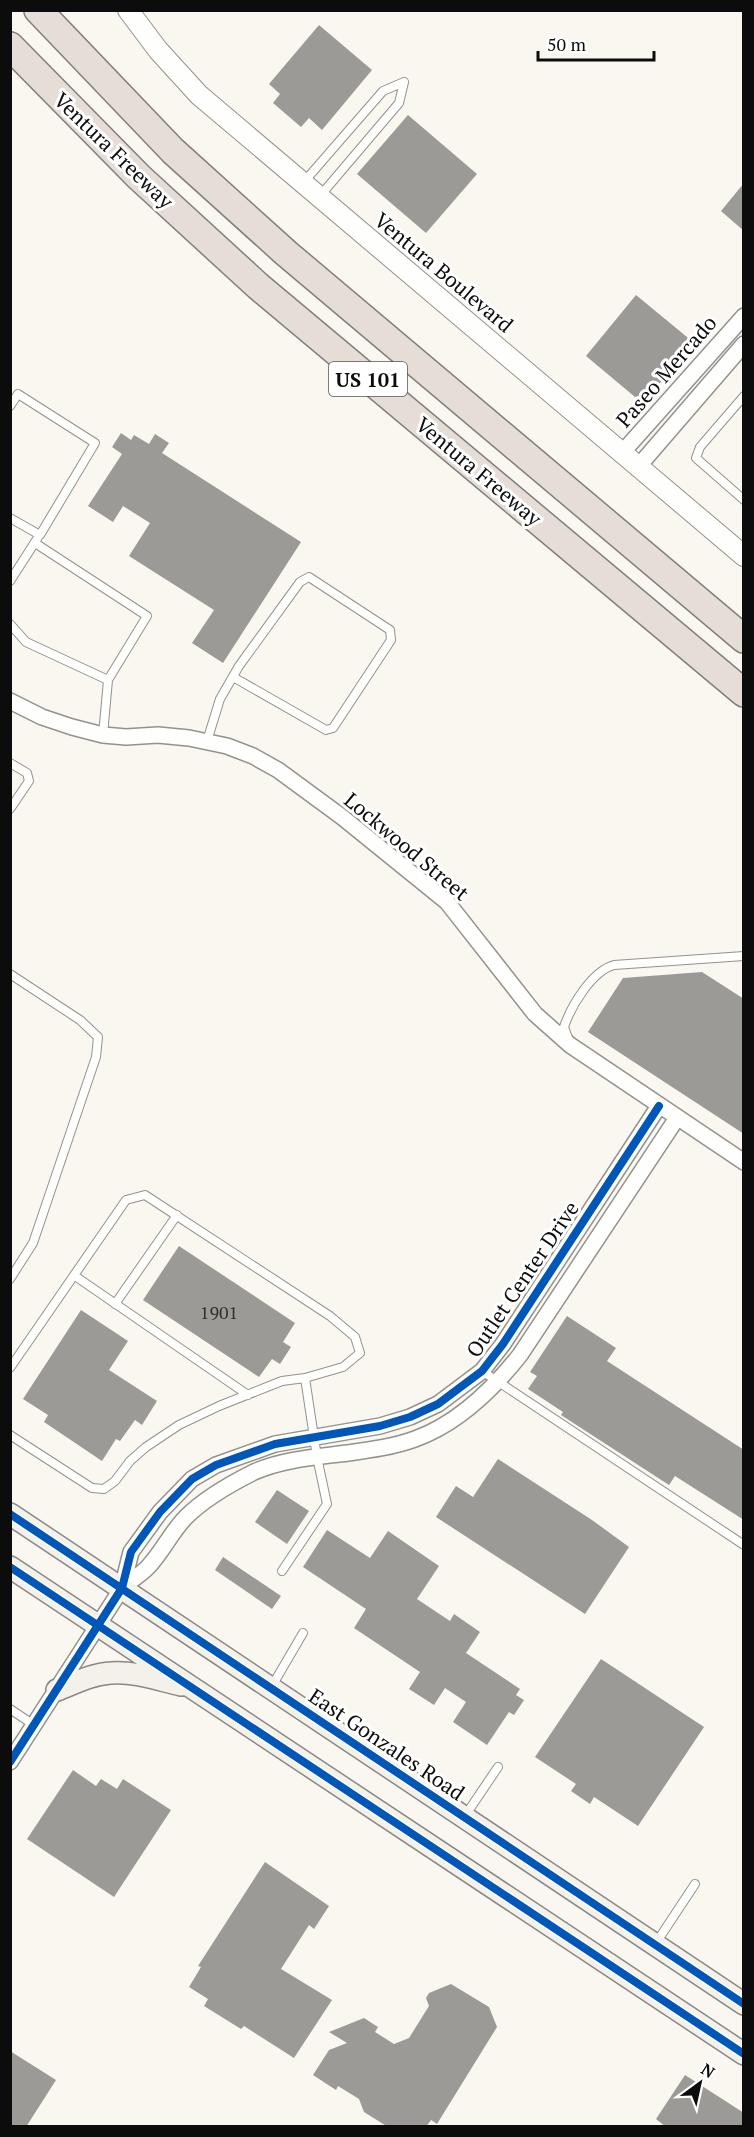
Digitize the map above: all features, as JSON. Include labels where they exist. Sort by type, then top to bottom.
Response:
[{"type":"highway","name":"Ventura Freeway","points":[[38,10],[173,151],[286,252],[744,639]]},
{"type":"highway","name":"Ventura Freeway","points":[[10,45],[139,177],[258,286],[744,693]]},
{"type":"main road","name":"East Gonzales Road","points":[[10,1514],[744,2004]]},
{"type":"main road","points":[[10,1567],[744,2054]]},
{"type":"main road","points":[[57,1690],[95,1675],[113,1672],[192,1687]]},
{"type":"street","name":"Ventura Boulevard","points":[[128,10],[158,50],[199,95],[744,556]]},
{"type":"street","name":"Paseo Mercado","points":[[621,454],[744,316]]},
{"type":"street","name":"Paseo Mercado","points":[[638,468],[744,344]]},
{"type":"street","name":"Lockwood Street","points":[[10,701],[42,717],[72,728],[103,735],[126,737],[158,735],[207,741],[253,756],[278,770],[447,902],[535,1014],[570,1045],[744,1162]]},
{"type":"street","name":"Outlet Center Drive","points":[[122,1587],[131,1552],[160,1512],[192,1479],[216,1465],[275,1443],[380,1426],[410,1417],[438,1404],[482,1371],[503,1344],[659,1106]]},
{"type":"street","name":"Outlet Center Drive","points":[[122,1587],[148,1567],[186,1517],[207,1500],[255,1472],[279,1464],[384,1448],[416,1439],[449,1421],[498,1383],[520,1355],[677,1118]]},
{"type":"street","points":[[10,1762],[122,1587]]},
{"type":"lane","points":[[303,183],[383,91],[404,82],[399,103],[319,197]]},
{"type":"lane","points":[[10,406],[18,394],[95,443],[10,580]]},
{"type":"lane","points":[[744,396],[700,447],[696,458],[744,500]]},
{"type":"lane","points":[[10,518],[40,535]]},
{"type":"lane","points":[[34,543],[147,616],[108,680],[103,735]]},
{"type":"lane","points":[[207,741],[220,699],[233,677],[300,582],[309,577],[390,630],[391,639],[333,728],[326,730],[233,677]]},
{"type":"lane","points":[[10,624],[26,642],[108,680]]},
{"type":"lane","points":[[10,763],[27,773],[29,780],[10,809]]},
{"type":"lane","points":[[570,1045],[564,1027],[570,1010],[602,968],[614,965],[744,956]]},
{"type":"lane","points":[[10,974],[80,1020],[98,1037],[96,1057],[33,1243],[11,1276]]},
{"type":"lane","points":[[10,1368],[126,1200],[145,1195],[330,1316],[355,1337],[360,1353],[343,1367],[305,1378],[282,1381],[219,1406],[171,1431],[146,1447],[130,1461],[115,1481],[104,1489],[92,1488],[10,1435]]},
{"type":"lane","points":[[115,1304],[177,1215]]},
{"type":"lane","points":[[75,1276],[248,1395]]},
{"type":"lane","points":[[482,1371],[744,1545]]},
{"type":"lane","points":[[282,1571],[327,1504],[305,1378]]},
{"type":"lane","points":[[272,1688],[303,1633]]},
{"type":"lane","points":[[10,1709],[34,1725]]},
{"type":"lane","points":[[464,1817],[498,1767]]},
{"type":"lane","points":[[655,1945],[694,1884]]},
{"type":"building","points":[[319,25],[372,70],[322,130],[309,118],[301,127],[273,103],[280,94],[269,84]]},
{"type":"building","points":[[408,115],[477,174],[426,233],[357,174]]},
{"type":"building","points":[[744,183],[744,231],[721,211]]},
{"type":"building","points":[[636,295],[693,342],[652,393],[635,397],[586,356]]},
{"type":"building","points":[[121,433],[131,440],[134,435],[149,444],[155,434],[169,443],[162,453],[301,542],[223,663],[192,643],[214,610],[129,556],[150,523],[123,506],[113,522],[88,506],[122,454],[112,447]]},
{"type":"building","points":[[702,972],[744,999],[744,1134],[588,1032],[623,978]]},
{"type":"building","points":[[179,1246],[295,1323],[283,1342],[291,1347],[280,1364],[272,1359],[259,1377],[143,1300]]},
{"type":"building","points":[[81,1310],[128,1341],[109,1370],[157,1401],[142,1425],[135,1420],[120,1441],[116,1439],[102,1461],[44,1422],[48,1415],[23,1399]]},
{"type":"building","points":[[567,1316],[616,1348],[607,1361],[744,1450],[744,1520],[675,1476],[669,1485],[561,1415],[563,1412],[528,1389],[537,1376],[530,1372]]},
{"type":"building","points":[[498,1459],[629,1547],[585,1614],[436,1517],[456,1486],[473,1497]]},
{"type":"building","points":[[277,1490],[309,1511],[287,1544],[255,1522]]},
{"type":"building","points":[[327,1530],[370,1558],[388,1531],[439,1566],[417,1599],[450,1621],[454,1614],[480,1632],[466,1653],[520,1689],[516,1695],[524,1700],[514,1715],[509,1712],[487,1745],[453,1722],[466,1702],[445,1688],[434,1705],[409,1689],[420,1672],[354,1628],[366,1609],[303,1567]]},
{"type":"building","points":[[223,1557],[281,1596],[272,1609],[215,1570]]},
{"type":"building","points":[[601,1659],[704,1727],[638,1826],[594,1797],[590,1804],[571,1791],[576,1784],[535,1757]]},
{"type":"building","points":[[73,1770],[96,1786],[101,1779],[117,1789],[123,1779],[171,1810],[114,1897],[27,1839]]},
{"type":"building","points":[[265,1862],[329,1906],[314,1929],[309,1925],[281,1969],[332,2000],[294,2058],[244,2026],[241,2029],[204,2006],[208,1999],[189,1987],[201,1967],[198,1966]]},
{"type":"building","points":[[451,1984],[489,2007],[497,2027],[437,2124],[431,2120],[426,2127],[388,2127],[364,2112],[359,2099],[338,2086],[336,2090],[313,2075],[329,2050],[347,2043],[329,2032],[364,2018],[378,2027],[375,2032],[394,2044],[409,2038],[429,2006],[426,1998],[429,1993]]},
{"type":"building","points":[[10,2051],[56,2080],[26,2127],[10,2127]]},
{"type":"building","points":[[685,2075],[744,2113],[744,2127],[666,2127],[656,2119]]},
{"type":"cycle path","points":[[10,1762],[122,1588],[131,1552],[160,1512],[192,1479],[216,1465],[275,1444],[380,1426],[410,1417],[438,1404],[482,1371],[503,1344],[659,1106]]},
{"type":"cycle path","points":[[10,1514],[744,2004]]},
{"type":"cycle path","points":[[10,1567],[744,2054]]}]
